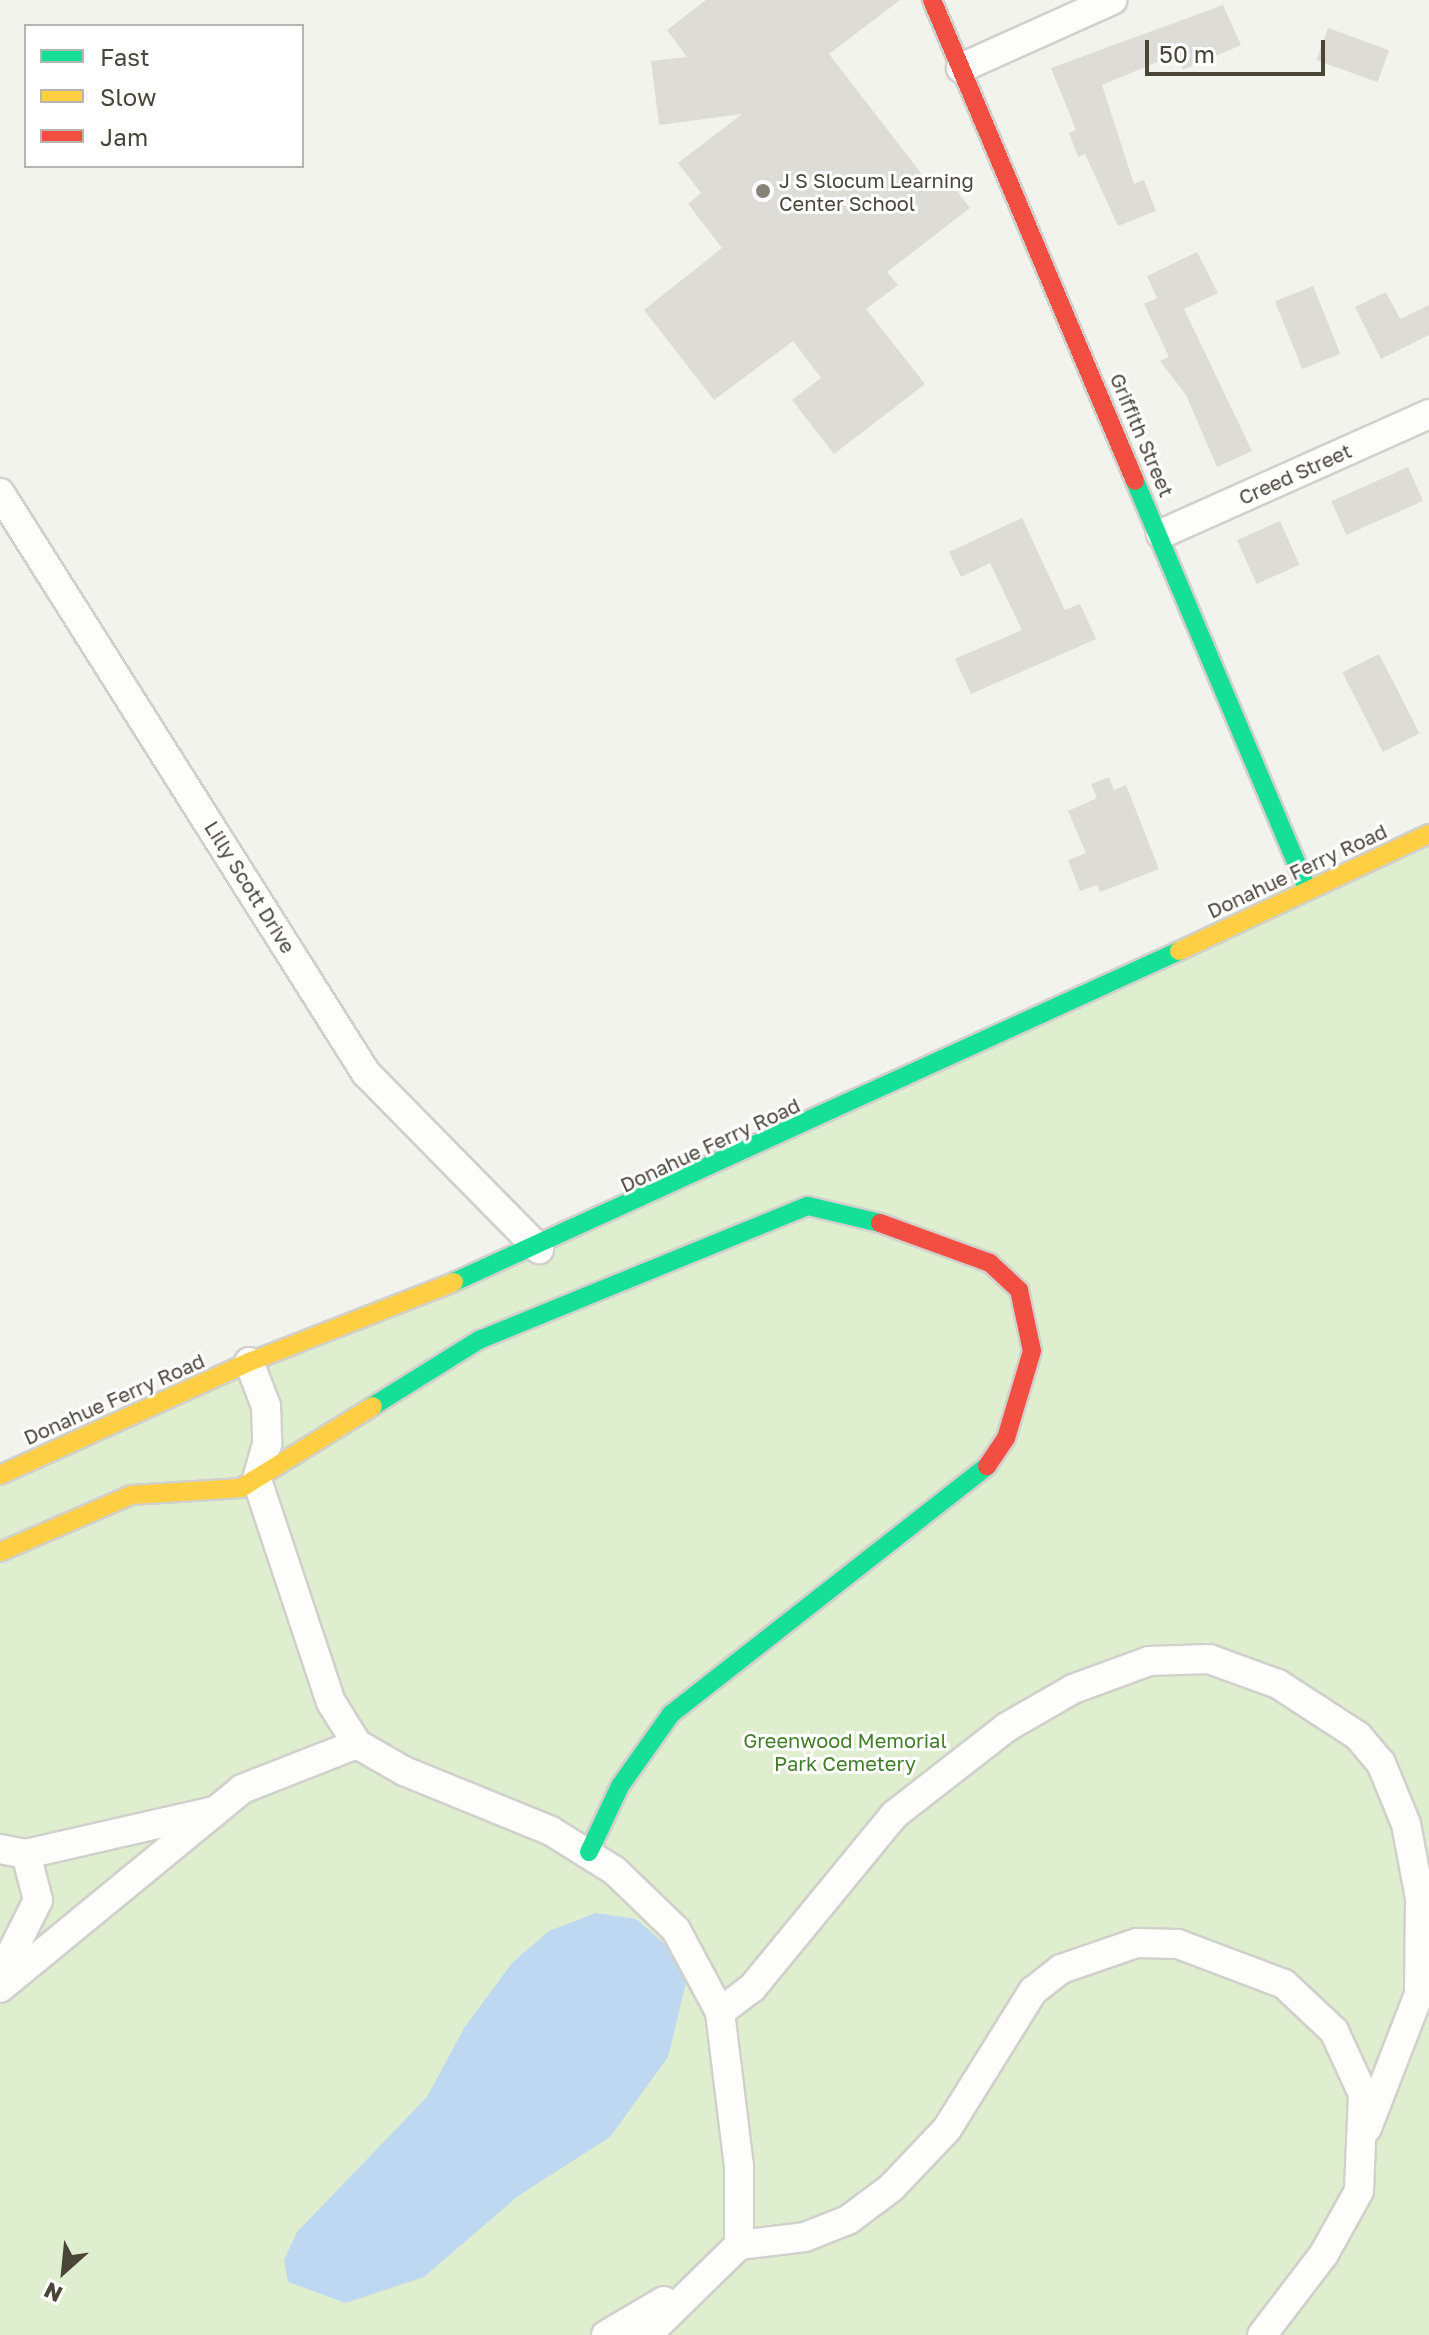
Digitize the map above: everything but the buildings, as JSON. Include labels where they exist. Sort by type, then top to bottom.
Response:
[{"type":"street","name":"Griffith Street","points":[[932,0],[1161,534],[1308,890]]},
{"type":"street","points":[[961,68],[1112,0]]},
{"type":"street","name":"Creed Street","points":[[1161,534],[1429,414]]},
{"type":"street","name":"Lilly Scott Drive","points":[[0,493],[366,1073],[539,1249]]},
{"type":"street","name":"Donahue Ferry Road","points":[[0,1475],[249,1362],[539,1249],[1429,834]]},
{"type":"street","points":[[0,1552],[131,1495],[221,1491],[257,1480],[479,1340],[808,1206],[848,1211],[990,1263],[1019,1290],[1032,1351],[1024,1394],[1006,1438],[977,1480],[797,1608],[671,1714],[620,1786],[589,1852]]},
{"type":"street","points":[[249,1362],[266,1406],[267,1444],[257,1480],[331,1702],[357,1744],[589,1852],[676,1930],[720,2012],[739,2166],[739,2245]]},
{"type":"street","points":[[720,2012],[752,1988],[894,1815],[1007,1727],[1073,1689],[1149,1661],[1209,1659],[1278,1684],[1358,1736],[1381,1763],[1406,1824],[1420,1898],[1419,1994],[1367,2128],[1359,2191],[1347,2219],[1262,2335]]},
{"type":"street","points":[[0,1988],[217,1811],[268,1775],[357,1744]]},
{"type":"street","points":[[0,1976],[38,1900],[13,1851],[217,1811]]},
{"type":"street","points":[[606,2335],[695,2281],[739,2245],[805,2237],[848,2220],[891,2188],[947,2129],[1033,1991],[1095,1952],[1137,1943],[1216,1953],[1284,1984],[1334,2031],[1353,2063],[1367,2128]]},
{"type":"street","points":[[647,2335],[695,2281]]},
{"type":"green space","name":"Greenwood Memorial Park Cemetery","points":[[1429,842],[1429,2335],[0,2335],[0,1485]]},
{"type":"water","points":[[596,1913],[636,1919],[673,1951],[686,1983],[668,2057],[610,2137],[518,2196],[424,2277],[346,2303],[288,2282],[284,2260],[297,2232],[427,2097],[464,2028],[512,1963],[549,1931]]},
{"type":"traffic: fast","points":[[1135,481],[1308,890]]},
{"type":"traffic: fast","points":[[454,1282],[1179,951]]},
{"type":"traffic: fast","points":[[373,1406],[479,1340],[808,1206],[880,1223]]},
{"type":"traffic: fast","points":[[589,1852],[620,1786],[671,1714],[987,1466]]},
{"type":"traffic: slow","points":[[1179,951],[1429,834]]},
{"type":"traffic: slow","points":[[0,1475],[249,1362],[454,1282]]},
{"type":"traffic: slow","points":[[0,1552],[131,1495],[241,1488],[373,1406]]},
{"type":"traffic: jam","points":[[932,0],[1135,481]]},
{"type":"traffic: jam","points":[[880,1223],[990,1263],[1019,1290],[1032,1351],[1006,1438],[987,1466]]},
{"type":"place","name":"J S Slocum Learning Center School","points":[[763,191]]}]
